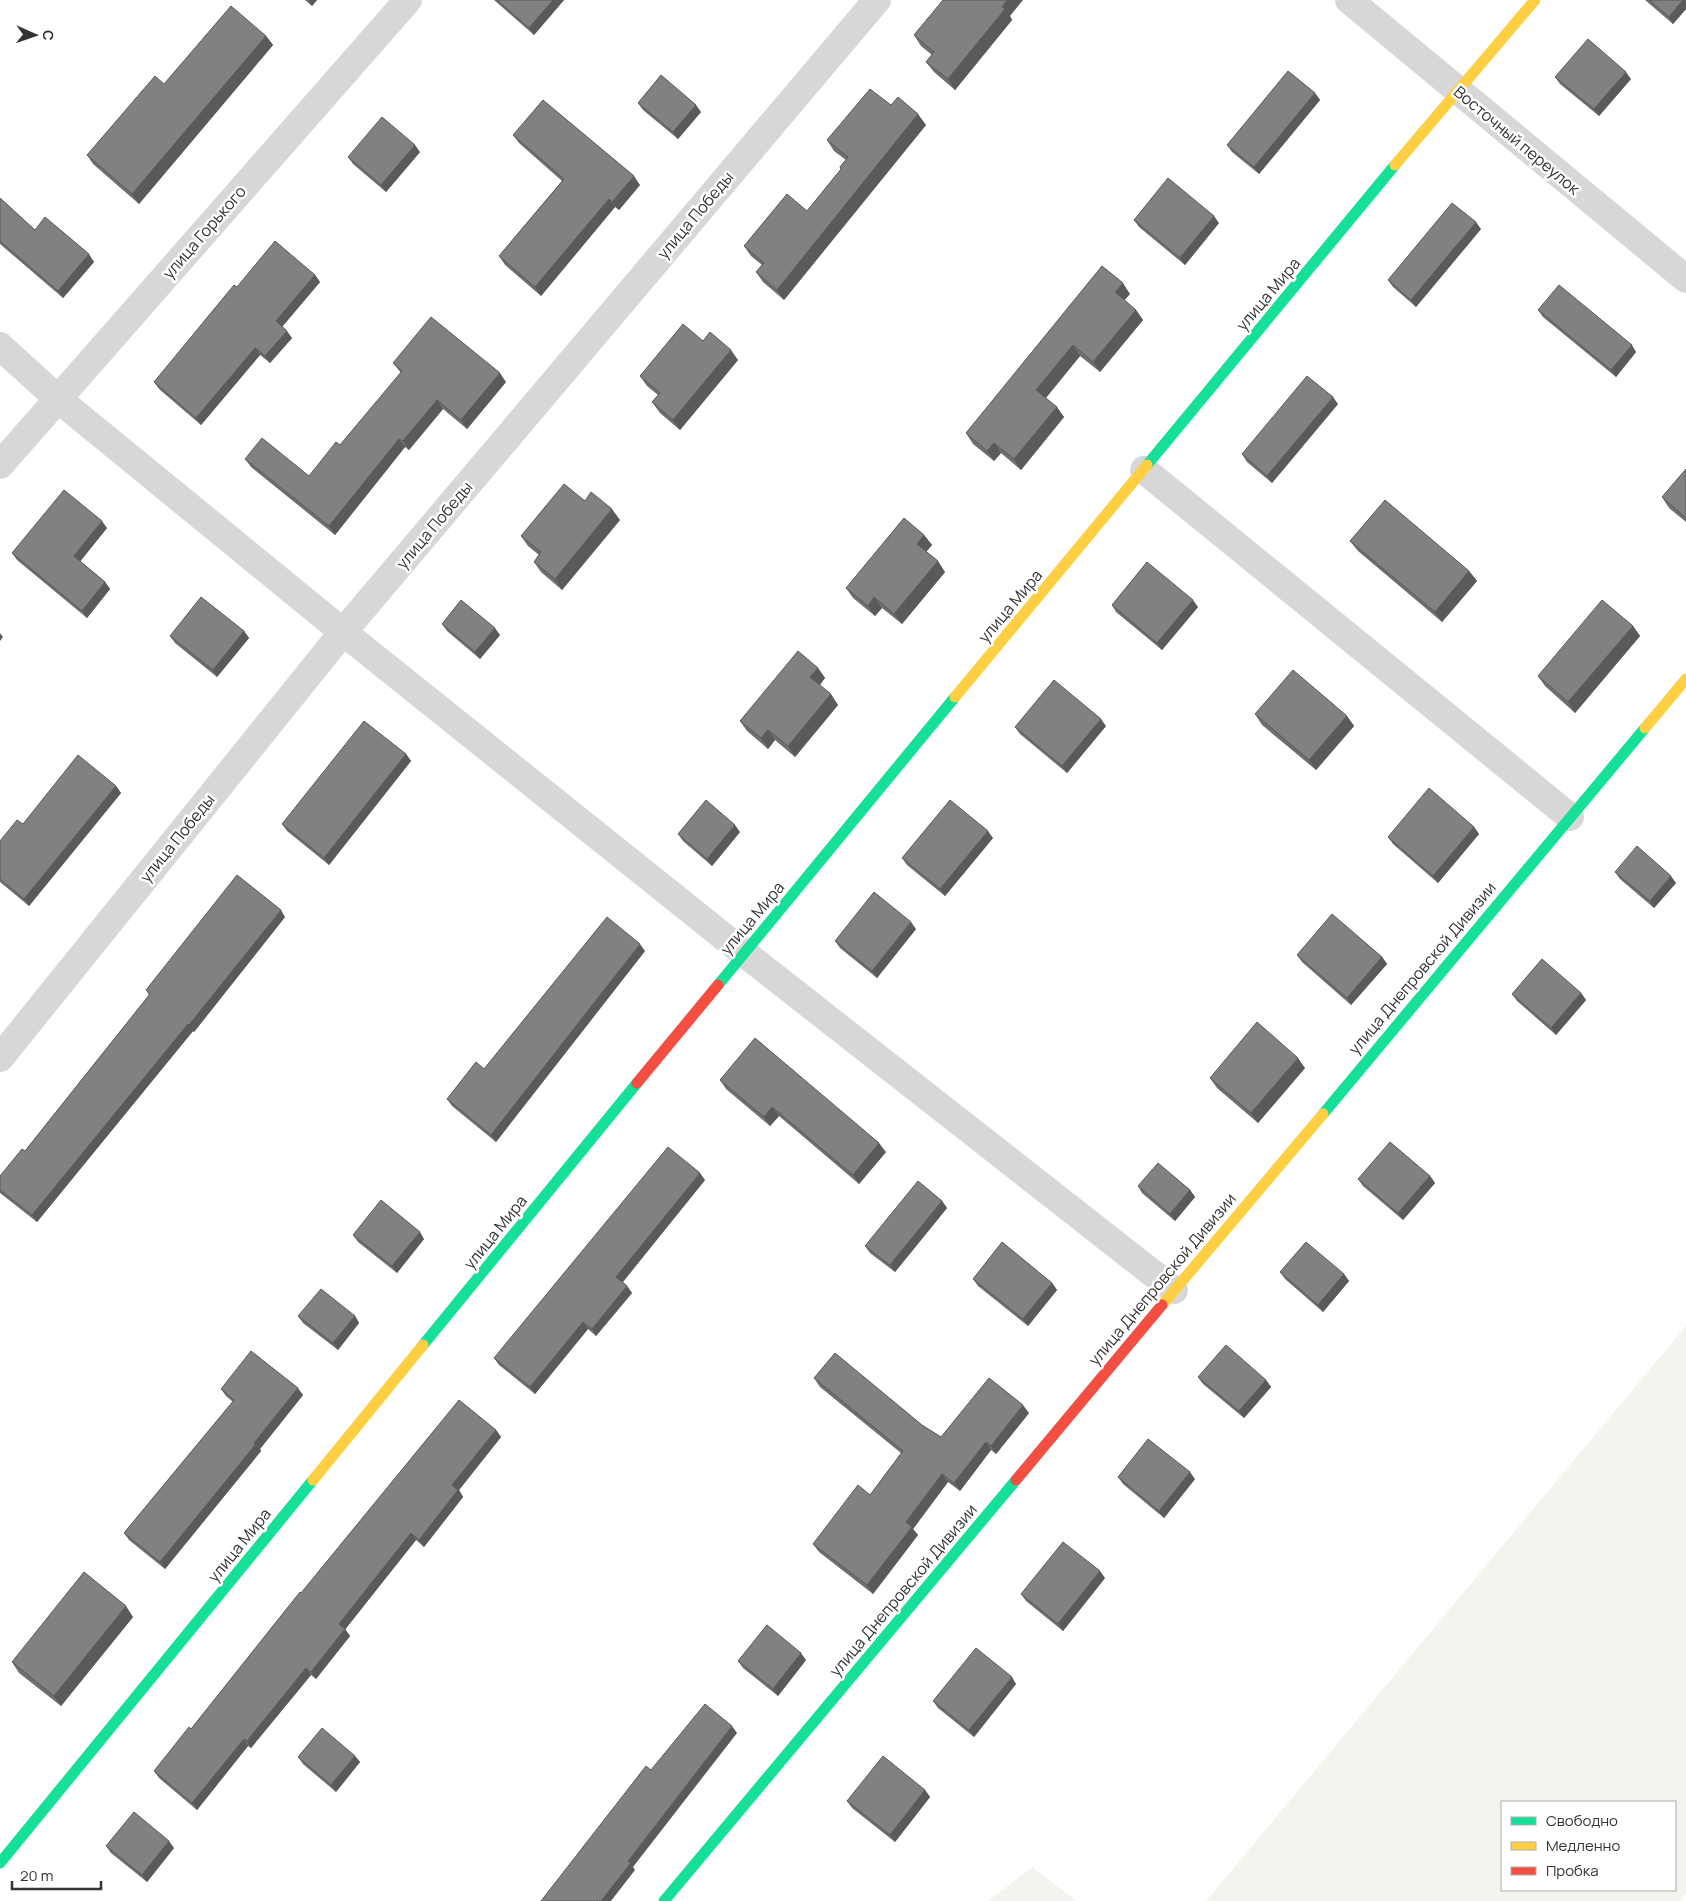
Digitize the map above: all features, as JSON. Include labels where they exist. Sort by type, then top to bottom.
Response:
[{"type":"street","name":"улица Горького","points":[[0,465],[408,0]]},
{"type":"street","name":"улица Победы","points":[[0,1058],[343,632],[877,0]]},
{"type":"street","name":"Восточный переулок","points":[[1349,0],[1686,279]]},
{"type":"street","name":"улица Мира","points":[[0,1863],[744,953],[1457,90],[1535,0]]},
{"type":"street","points":[[0,346],[58,399],[343,632],[744,953],[1174,1290]]},
{"type":"street","points":[[1144,470],[1570,817]]},
{"type":"street","name":"улица Днепровской Дивизии","points":[[664,1901],[1686,679]]},
{"type":"shaded area","points":[[1686,1326],[1686,1893],[1680,1901],[1206,1901]]},
{"type":"shaded area","points":[[1033,1867],[1076,1901],[988,1901]]},
{"type":"building","points":[[497,0],[553,0],[529,28]]},
{"type":"building","points":[[943,0],[1007,0],[1002,7],[1005,9],[948,79],[926,62],[934,52],[914,35]]},
{"type":"building","points":[[1649,0],[1683,0],[1669,17]]},
{"type":"building","points":[[231,6],[266,36],[132,194],[87,155],[155,76],[164,84]]},
{"type":"building","points":[[1588,39],[1626,72],[1594,109],[1555,77]]},
{"type":"building","points":[[1288,71],[1315,93],[1254,167],[1227,145]]},
{"type":"building","points":[[661,75],[696,105],[673,132],[638,103]]},
{"type":"building","points":[[870,89],[891,105],[898,97],[918,114],[777,290],[756,272],[764,263],[744,246],[787,194],[807,211],[841,169],[840,167],[848,157],[827,140]]},
{"type":"building","points":[[543,100],[634,176],[612,202],[609,199],[535,287],[499,256],[564,179],[513,135]]},
{"type":"building","points":[[382,117],[415,145],[381,185],[348,157]]},
{"type":"building","points":[[1168,178],[1214,216],[1180,258],[1134,220]]},
{"type":"building","points":[[0,198],[35,230],[45,217],[89,254],[58,291],[0,241]]},
{"type":"building","points":[[1452,203],[1476,222],[1411,300],[1388,280]]},
{"type":"building","points":[[275,241],[315,275],[276,321],[287,331],[265,356],[255,348],[196,418],[154,382],[234,285],[237,287]]},
{"type":"building","points":[[1102,266],[1123,283],[1115,292],[1136,310],[1093,362],[1073,345],[1036,390],[1057,407],[1014,459],[994,443],[987,451],[966,433]]},
{"type":"building","points":[[1559,285],[1632,345],[1611,370],[1538,310]]},
{"type":"building","points":[[431,317],[500,373],[461,420],[437,400],[403,441],[399,439],[329,526],[245,459],[262,438],[309,476],[336,442],[340,445],[402,371],[393,363]]},
{"type":"building","points":[[683,324],[703,341],[710,332],[731,350],[673,420],[652,402],[660,393],[640,376]]},
{"type":"building","points":[[1307,376],[1333,397],[1267,476],[1242,454]]},
{"type":"building","points":[[1686,469],[1686,518],[1662,497]]},
{"type":"building","points":[[564,484],[585,501],[591,492],[612,509],[555,579],[534,562],[541,552],[521,536]]},
{"type":"building","points":[[64,490],[102,521],[74,556],[105,582],[82,611],[12,553]]},
{"type":"building","points":[[1385,500],[1469,571],[1435,612],[1350,541]]},
{"type":"building","points":[[904,518],[924,535],[917,544],[938,561],[894,614],[874,597],[868,606],[846,588]]},
{"type":"building","points":[[1147,562],[1193,600],[1157,643],[1112,605]]},
{"type":"building","points":[[201,597],[244,631],[213,670],[170,636]]},
{"type":"building","points":[[461,600],[495,628],[475,652],[442,624]]},
{"type":"building","points":[[1602,600],[1633,626],[1568,702],[1538,676]]},
{"type":"building","points":[[798,651],[818,668],[810,677],[831,694],[788,746],[768,730],[761,738],[740,721]]},
{"type":"building","points":[[1293,670],[1347,716],[1309,760],[1255,714]]},
{"type":"building","points":[[1054,680],[1101,719],[1062,766],[1015,727]]},
{"type":"building","points":[[364,721],[406,754],[324,858],[282,824]]},
{"type":"building","points":[[78,755],[116,786],[24,899],[0,879],[0,841],[17,820],[23,824]]},
{"type":"building","points":[[1429,788],[1474,827],[1433,876],[1388,837]]},
{"type":"building","points":[[706,800],[735,825],[707,859],[678,834]]},
{"type":"building","points":[[950,800],[988,831],[940,889],[902,858]]},
{"type":"building","points":[[1637,846],[1671,876],[1650,901],[1615,872]]},
{"type":"building","points":[[237,875],[281,910],[32,1215],[0,1190],[0,1176],[22,1149],[25,1151],[150,994],[146,990]]},
{"type":"building","points":[[874,892],[911,922],[872,971],[835,941]]},
{"type":"building","points":[[1332,914],[1382,957],[1347,998],[1297,955]]},
{"type":"building","points":[[607,917],[640,944],[491,1135],[447,1099],[476,1062],[484,1069]]},
{"type":"building","points":[[1542,959],[1581,993],[1551,1028],[1512,994]]},
{"type":"building","points":[[1257,1022],[1298,1058],[1251,1113],[1210,1078]]},
{"type":"building","points":[[755,1038],[879,1143],[853,1175],[772,1107],[764,1117],[720,1080]]},
{"type":"building","points":[[1390,1142],[1430,1176],[1398,1213],[1358,1179]]},
{"type":"building","points":[[668,1147],[700,1173],[616,1277],[627,1286],[592,1329],[583,1322],[530,1387],[494,1358]]},
{"type":"building","points":[[1158,1163],[1190,1190],[1170,1214],[1138,1186]]},
{"type":"building","points":[[918,1181],[942,1201],[890,1265],[865,1246]]},
{"type":"building","points":[[381,1200],[420,1232],[392,1266],[353,1235]]},
{"type":"building","points":[[1002,1242],[1052,1283],[1023,1319],[973,1279]]},
{"type":"building","points":[[1306,1242],[1344,1274],[1318,1305],[1280,1272]]},
{"type":"building","points":[[321,1289],[355,1316],[333,1343],[298,1316]]},
{"type":"building","points":[[1226,1345],[1266,1380],[1239,1411],[1198,1377]]},
{"type":"building","points":[[251,1351],[298,1388],[254,1443],[256,1444],[160,1562],[124,1533],[234,1400],[221,1389]]},
{"type":"building","points":[[835,1353],[922,1425],[941,1437],[989,1378],[1023,1405],[991,1446],[986,1442],[954,1483],[942,1474],[906,1522],[912,1527],[867,1585],[813,1544],[858,1485],[870,1495],[903,1451],[814,1378]]},
{"type":"building","points":[[459,1400],[496,1430],[452,1485],[458,1490],[419,1540],[411,1533],[339,1624],[345,1629],[311,1672],[306,1668],[247,1741],[244,1739],[192,1803],[154,1771],[189,1727],[191,1729],[300,1592]]},
{"type":"building","points":[[1148,1439],[1190,1472],[1159,1511],[1118,1477]]},
{"type":"building","points":[[1063,1542],[1100,1571],[1058,1624],[1021,1594]]},
{"type":"building","points":[[84,1572],[126,1606],[54,1696],[12,1662]]},
{"type":"building","points":[[767,1625],[801,1653],[773,1689],[738,1661]]},
{"type":"building","points":[[976,1648],[1012,1677],[969,1730],[933,1701]]},
{"type":"building","points":[[705,1704],[732,1726],[628,1861],[631,1863],[601,1901],[541,1901],[646,1766],[651,1770]]},
{"type":"building","points":[[322,1728],[355,1756],[331,1785],[298,1757]]},
{"type":"building","points":[[883,1756],[925,1790],[890,1835],[847,1801]]},
{"type":"building","points":[[134,1812],[169,1841],[142,1875],[106,1846]]},
{"type":"traffic: fast","points":[[1147,465],[1395,165]]},
{"type":"traffic: fast","points":[[718,985],[955,697]]},
{"type":"traffic: fast","points":[[1323,1114],[1645,728]]},
{"type":"traffic: fast","points":[[423,1345],[637,1083]]},
{"type":"traffic: fast","points":[[0,1863],[313,1480]]},
{"type":"traffic: fast","points":[[664,1901],[1016,1480]]},
{"type":"traffic: slow","points":[[1395,165],[1535,0]]},
{"type":"traffic: slow","points":[[955,697],[1147,465]]},
{"type":"traffic: slow","points":[[1645,728],[1686,679]]},
{"type":"traffic: slow","points":[[1162,1305],[1323,1114]]},
{"type":"traffic: slow","points":[[313,1480],[423,1345]]},
{"type":"traffic: jam","points":[[637,1083],[718,985]]},
{"type":"traffic: jam","points":[[1016,1480],[1162,1305]]}]
